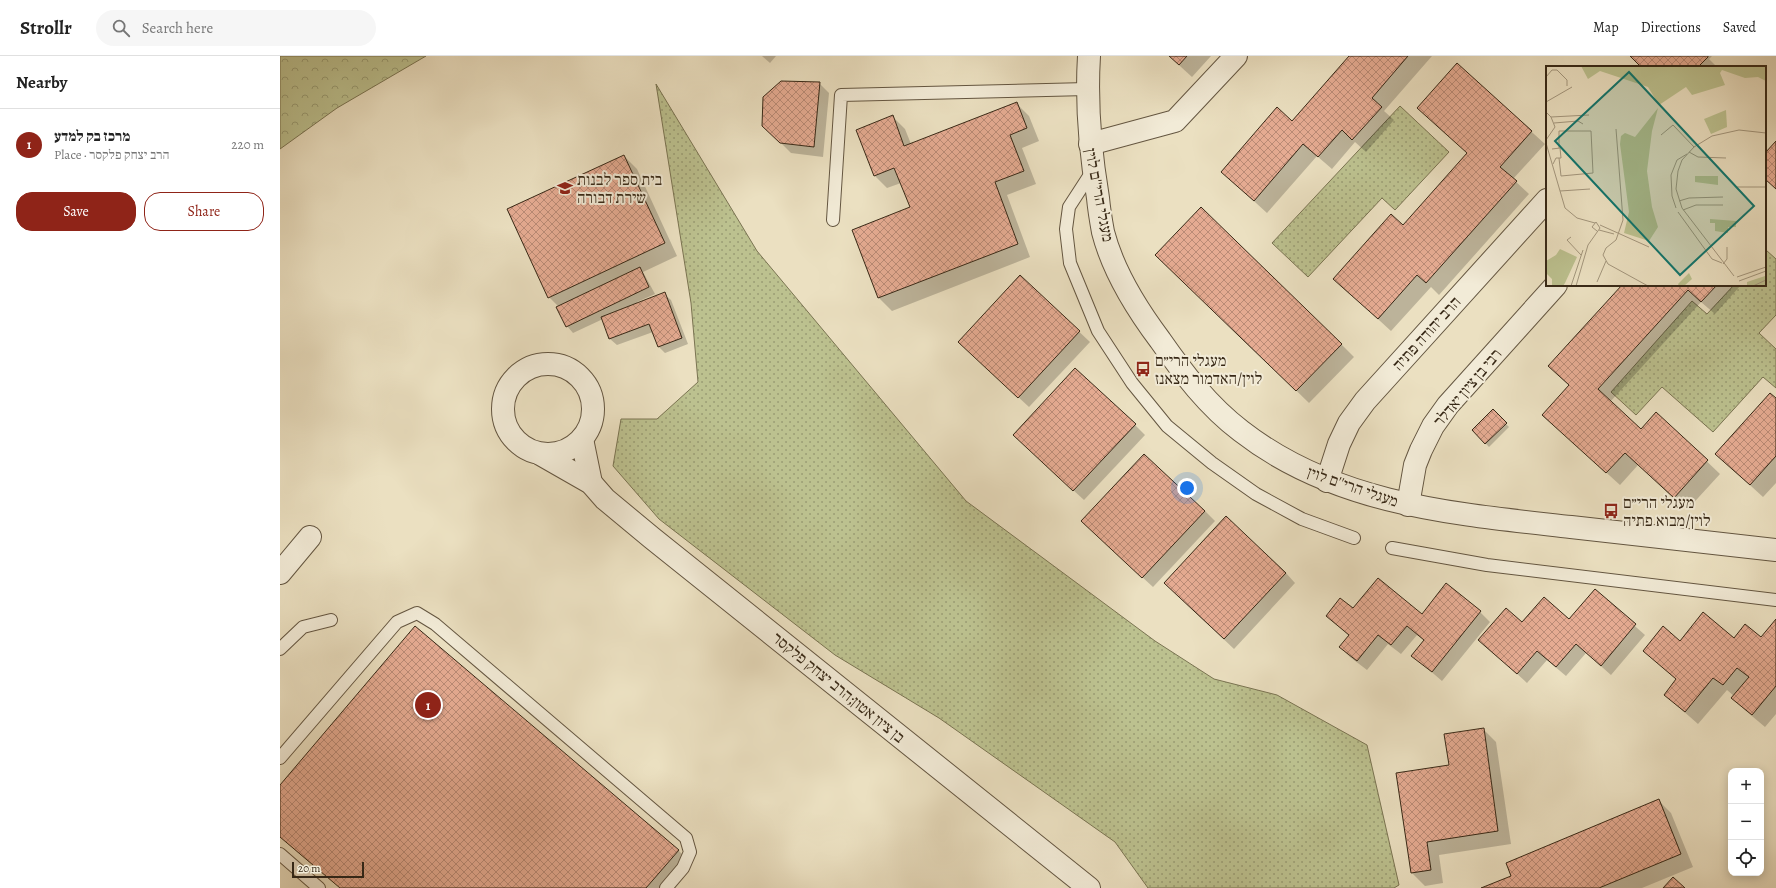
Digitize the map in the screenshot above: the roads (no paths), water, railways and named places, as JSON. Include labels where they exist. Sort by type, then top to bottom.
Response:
[{"type":"street","name":"מעגלי הרי''ם לוין","points":[[1090,56],[1087,89],[1093,170],[1103,232],[1118,270],[1141,314],[1184,375],[1210,404],[1240,431],[1279,457],[1327,481],[1366,494],[1408,505],[1466,515],[1776,550]]},
{"type":"street","points":[[1090,144],[1175,121],[1236,56]]},
{"type":"street","name":"הרב יהודה פתיה","points":[[1327,481],[1342,437],[1349,423],[1365,401],[1546,201]]},
{"type":"street","name":"רבי בן ציון יאדלר","points":[[1408,505],[1416,465],[1421,450],[1433,426],[1448,405],[1555,286]]},
{"type":"street","points":[[544,364],[559,365],[573,372],[584,382],[591,396],[593,411],[590,426],[582,439],[570,448],[557,454],[542,455],[529,451],[516,442],[508,431],[503,418],[503,403],[507,389],[516,376],[529,368],[544,364]]},
{"type":"street","points":[[582,439],[591,483]]},
{"type":"street","name":"בן ציון אטון;הרב יצחק פלקסר","points":[[542,455],[591,483],[606,499],[652,538],[1090,888]]},
{"type":"street","points":[[280,573],[310,537]]},
{"type":"lane","points":[[833,220],[841,95],[1087,89]]},
{"type":"lane","points":[[1093,170],[1069,207],[1066,229],[1070,263],[1098,331],[1132,383],[1167,426],[1212,463],[1256,494],[1302,519],[1354,538]]},
{"type":"lane","points":[[1392,548],[1487,565],[1776,600]]},
{"type":"lane","points":[[280,758],[397,622],[417,613],[435,624],[686,838],[690,852],[683,868],[666,888]]},
{"type":"lane","points":[[280,649],[303,627],[331,620]]},
{"type":"lane","points":[[280,854],[319,888]]},
{"type":"place","name":"בית ספר לבנות שירת דבורה","points":[[565,188]]},
{"type":"place","name":"מעגלי הרי״ם לוין/האדמור מצאנז","points":[[1143,369]]},
{"type":"place","name":"מעגלי הרי״ם לוין/מבוא פתיה","points":[[1611,511]]},
{"type":"place","name":"מרכז בק למדע","points":[[428,705]]}]
